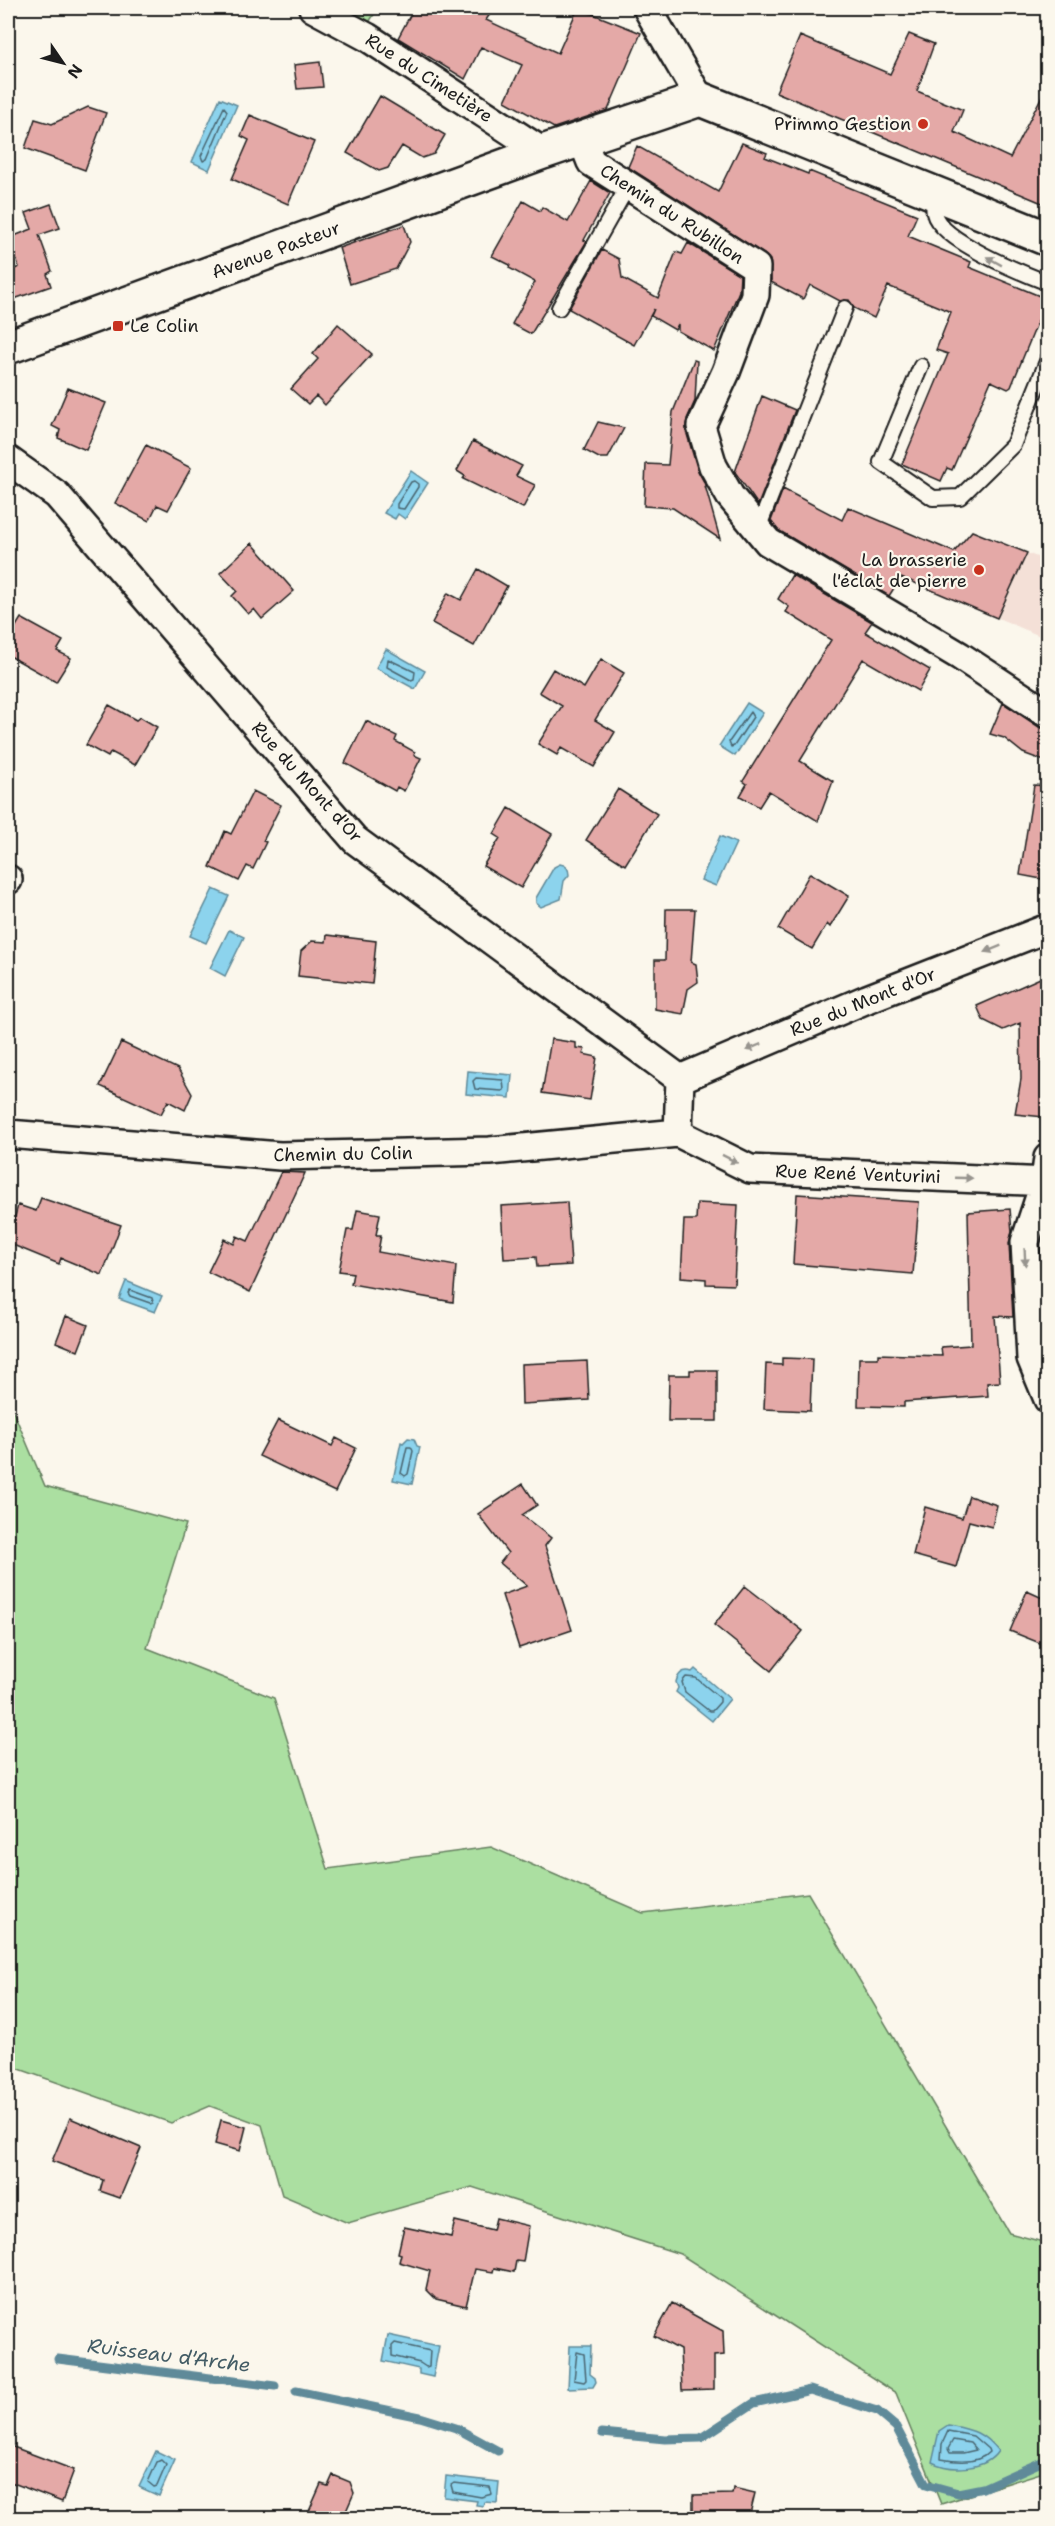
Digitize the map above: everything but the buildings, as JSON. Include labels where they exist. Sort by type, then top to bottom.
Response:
[{"type":"main road","name":"Avenue Pasteur","points":[[8,347],[543,152],[700,99]]},
{"type":"main road","points":[[700,99],[1047,239]]},
{"type":"street","name":"Rue du Cimetière","points":[[313,8],[367,37],[543,152]]},
{"type":"street","points":[[647,8],[700,99]]},
{"type":"street","name":"Chemin du Rubillon","points":[[582,139],[591,162],[756,267],[755,295],[726,372],[701,426],[713,466],[730,495],[768,542],[960,657],[1047,714]]},
{"type":"street","name":"Rue du Mont d'Or","points":[[8,460],[57,495],[355,840],[680,1079],[867,999],[1047,928]]},
{"type":"street","points":[[678,1133],[680,1079]]},
{"type":"street","name":"Chemin du Colin","points":[[8,1134],[280,1156],[490,1151],[678,1133]]},
{"type":"street","name":"Rue René Venturini","points":[[678,1133],[750,1169],[1047,1174]]},
{"type":"street","points":[[1047,1174],[1025,1242],[1031,1358],[1047,1400]]},
{"type":"lane","points":[[559,308],[628,186]]},
{"type":"lane","points":[[936,194],[933,212],[939,225],[999,265],[1047,283]]},
{"type":"lane","points":[[758,529],[845,308]]},
{"type":"lane","points":[[921,366],[881,462],[933,498],[960,497],[1013,445],[1047,359]]},
{"type":"shaded area","name":"La brasserie l'éclat de pierre","points":[[972,531],[1047,561],[1047,639],[925,587]]},
{"type":"green space","points":[[338,8],[378,8],[368,24]]},
{"type":"green space","points":[[8,1399],[45,1486],[186,1524],[147,1648],[274,1698],[328,1869],[491,1847],[643,1913],[808,1893],[1009,2233],[1047,2243],[1047,2471],[941,2504],[896,2393],[680,2254],[472,2187],[348,2223],[282,2195],[262,2125],[210,2106],[171,2123],[8,2065]]},
{"type":"water","points":[[220,98],[237,105],[209,170],[192,162]]},
{"type":"water","points":[[411,471],[428,483],[405,519],[398,514],[395,519],[384,513]]},
{"type":"water","points":[[386,649],[425,671],[415,689],[376,668]]},
{"type":"water","points":[[747,703],[763,713],[735,756],[719,746]]},
{"type":"water","points":[[720,836],[736,843],[716,886],[701,880]]},
{"type":"water","points":[[560,864],[569,871],[564,881],[561,899],[541,907],[536,903],[536,898],[554,867]]},
{"type":"water","points":[[213,889],[229,896],[206,943],[190,936]]},
{"type":"water","points":[[229,930],[244,937],[225,976],[210,968]]},
{"type":"water","points":[[468,1071],[512,1075],[510,1098],[466,1094]]},
{"type":"water","points":[[126,1281],[162,1296],[155,1312],[119,1299]]},
{"type":"water","points":[[408,1438],[414,1439],[420,1447],[412,1484],[393,1480],[401,1442],[403,1443]]},
{"type":"water","points":[[695,1669],[730,1699],[712,1721],[676,1692],[678,1688],[676,1682],[680,1675]]},
{"type":"water","points":[[388,2335],[439,2346],[433,2377],[419,2374],[419,2369],[383,2361]]},
{"type":"water","points":[[570,2346],[591,2346],[590,2374],[596,2382],[593,2387],[568,2388]]},
{"type":"water","points":[[948,2425],[976,2432],[987,2439],[998,2451],[985,2462],[968,2467],[949,2467],[932,2462],[939,2431]]},
{"type":"water","points":[[156,2451],[175,2460],[159,2496],[139,2487]]},
{"type":"water","points":[[446,2476],[499,2482],[497,2503],[484,2502],[483,2506],[476,2505],[477,2501],[444,2497]]},
{"type":"waterway","name":"Ruisseau d'Arche","points":[[58,2359],[275,2386]]},
{"type":"waterway","name":"Ruisseau d'Arche","points":[[602,2433],[665,2439],[701,2438],[754,2403],[810,2390],[877,2411],[896,2427],[926,2484],[958,2493],[983,2488],[1048,2459]]},
{"type":"waterway","name":"Ruisseau d'Arche","points":[[296,2391],[420,2417],[456,2428],[498,2451]]},
{"type":"place","name":"Primmo Gestion","points":[[923,124]]},
{"type":"place","name":"Le Colin","points":[[118,326]]},
{"type":"place","name":"La brasserie l'éclat de pierre","points":[[979,570]]}]
